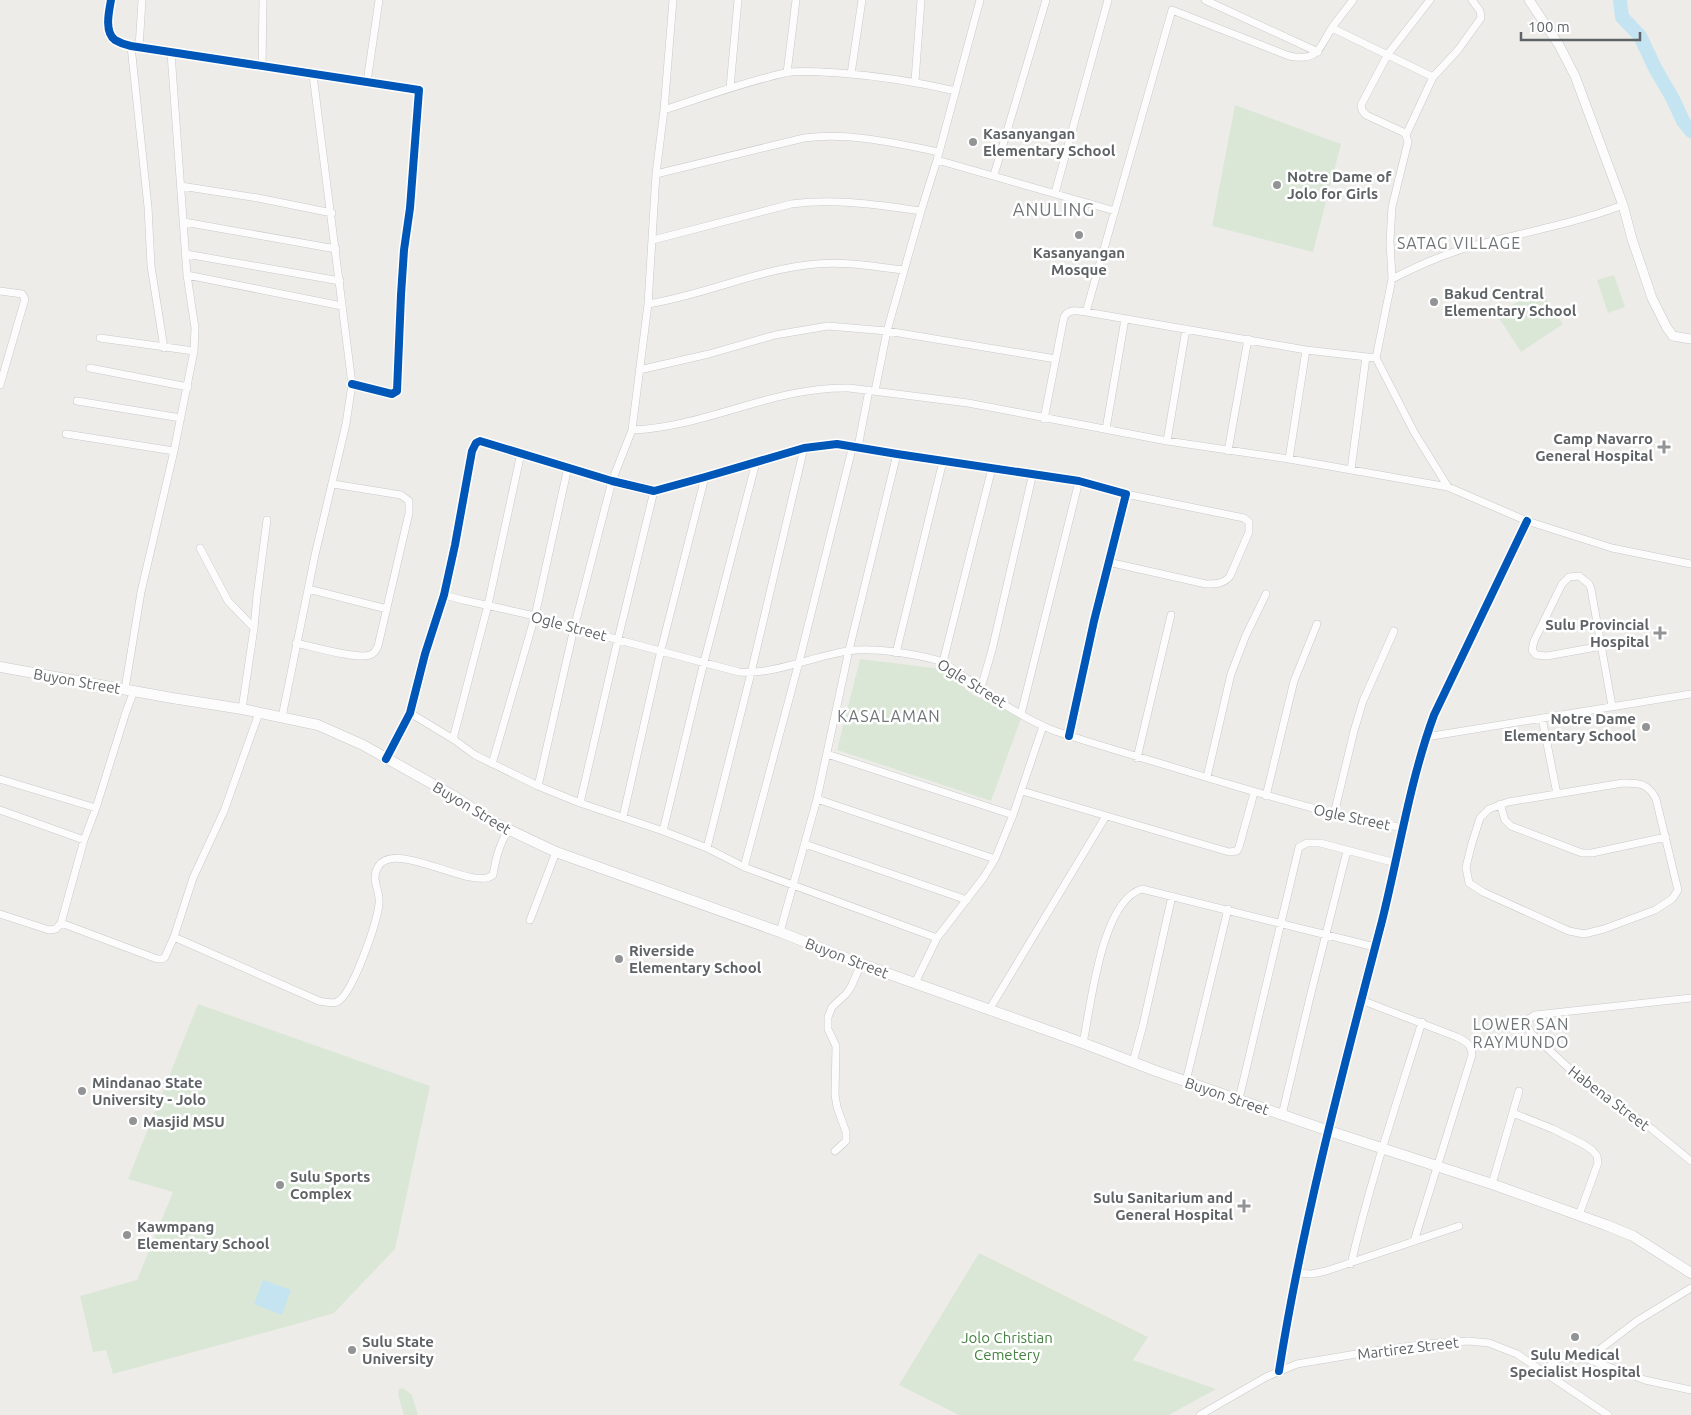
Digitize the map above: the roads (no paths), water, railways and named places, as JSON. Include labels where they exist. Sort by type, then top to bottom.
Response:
[{"type":"main road","name":"Buyon Street","points":[[0,666],[129,690],[242,708],[318,725],[363,745],[452,795],[495,823],[556,852],[780,932],[861,964],[1082,1042],[1186,1082],[1492,1184],[1578,1215],[1633,1236],[1691,1273]]},
{"type":"street","points":[[111,0],[108,22],[111,35],[116,41],[135,47],[419,90],[410,208],[404,250],[397,391],[394,394],[352,384]]},
{"type":"street","points":[[142,0],[135,47],[151,266],[164,348]]},
{"type":"street","points":[[262,67],[263,0]]},
{"type":"street","points":[[367,82],[379,0]]},
{"type":"street","points":[[538,786],[574,628],[612,481],[632,430],[648,304],[656,174],[674,0]]},
{"type":"street","points":[[730,88],[738,0]]},
{"type":"street","points":[[787,73],[796,0]]},
{"type":"street","points":[[851,74],[862,0]]},
{"type":"street","points":[[914,81],[920,0]]},
{"type":"street","points":[[744,867],[887,331],[937,160],[980,0]]},
{"type":"street","points":[[994,175],[1046,0]]},
{"type":"street","points":[[1055,193],[1108,0]]},
{"type":"street","points":[[1205,0],[1318,52]]},
{"type":"street","points":[[1086,312],[1172,10],[1288,56],[1302,58],[1318,52],[1332,28],[1353,0]]},
{"type":"street","points":[[1430,0],[1388,54],[1361,107],[1366,115],[1401,130],[1406,135],[1408,142],[1390,221],[1392,279],[1376,358],[1414,432],[1448,487]]},
{"type":"street","points":[[1406,135],[1433,77],[1458,50],[1481,18],[1480,11],[1472,0]]},
{"type":"street","points":[[1529,0],[1559,45],[1575,76],[1623,205],[1637,255],[1660,315],[1673,336],[1691,338]]},
{"type":"street","points":[[1332,28],[1433,77]]},
{"type":"street","points":[[0,914],[49,930],[56,929],[61,923],[84,840],[126,712],[141,592],[174,451],[194,351],[195,328],[187,275],[171,53]]},
{"type":"street","points":[[664,110],[730,88],[787,73],[851,74],[914,81],[956,91]]},
{"type":"street","points":[[282,717],[296,643],[346,424],[352,384],[332,213],[313,75]]},
{"type":"street","points":[[656,174],[787,142],[828,135],[882,140],[939,152]]},
{"type":"street","points":[[937,160],[1115,211]]},
{"type":"street","points":[[182,186],[332,213]]},
{"type":"street","points":[[653,240],[791,204],[813,201],[848,202],[921,211]]},
{"type":"street","points":[[1392,279],[1448,254],[1504,238],[1548,229],[1623,205]]},
{"type":"street","points":[[184,222],[336,249]]},
{"type":"street","points":[[186,254],[340,281]]},
{"type":"street","points":[[648,304],[668,301],[752,277],[802,266],[830,263],[904,270]]},
{"type":"street","points":[[187,275],[342,306]]},
{"type":"street","points":[[0,290],[22,294],[25,299],[0,385]]},
{"type":"street","points":[[1044,419],[1064,315],[1072,311],[1306,350],[1376,358]]},
{"type":"street","points":[[1106,430],[1125,319]]},
{"type":"street","points":[[639,370],[709,354],[794,331],[834,326],[887,331],[1056,359]]},
{"type":"street","points":[[1168,441],[1186,329]]},
{"type":"street","points":[[100,338],[194,351]]},
{"type":"street","points":[[1228,451],[1248,339]]},
{"type":"street","points":[[1289,459],[1306,350]]},
{"type":"street","points":[[1351,470],[1366,357]]},
{"type":"street","points":[[90,368],[188,387]]},
{"type":"street","points":[[632,430],[667,427],[820,389],[849,388],[968,403],[1044,419],[1168,441],[1289,459],[1448,487],[1527,521],[1612,548],[1691,564]]},
{"type":"street","points":[[77,401],[181,418]]},
{"type":"street","points":[[66,434],[174,451]]},
{"type":"street","points":[[386,759],[410,713],[425,654],[444,595],[470,459],[474,446],[478,442],[483,441],[612,481],[654,491],[705,478],[804,448],[837,444],[1079,481],[1126,494],[1244,518],[1249,522],[1249,532],[1230,576],[1225,581],[1217,584],[1206,584],[1108,562]]},
{"type":"street","points":[[707,848],[751,673],[804,448]]},
{"type":"street","points":[[453,739],[488,605],[521,453]]},
{"type":"street","points":[[780,932],[817,799],[849,650],[897,454]]},
{"type":"street","points":[[896,653],[943,461]]},
{"type":"street","points":[[663,831],[704,662],[756,462]]},
{"type":"street","points":[[492,764],[535,616],[568,467]]},
{"type":"street","points":[[942,662],[992,468]]},
{"type":"street","points":[[981,688],[992,650],[1033,473]]},
{"type":"street","points":[[623,817],[661,650],[705,478]]},
{"type":"street","points":[[1021,714],[1079,481]]},
{"type":"street","points":[[296,643],[340,653],[364,656],[371,654],[376,651],[378,646],[387,609],[409,513],[409,501],[402,495],[333,484]]},
{"type":"street","points":[[580,803],[654,491]]},
{"type":"street","points":[[1069,736],[1108,562],[1126,494]]},
{"type":"street","points":[[242,708],[267,520]]},
{"type":"street","points":[[1279,1371],[1296,1273],[1349,1042],[1375,947],[1426,737],[1434,715],[1527,521]]},
{"type":"street","points":[[200,548],[228,601],[254,628]]},
{"type":"street","points":[[1602,646],[1547,656],[1536,655],[1532,650],[1534,641],[1547,613],[1562,584],[1569,577],[1579,576],[1590,586],[1602,646],[1612,706]]},
{"type":"street","points":[[308,589],[387,609]]},
{"type":"street","points":[[1207,778],[1231,674],[1246,635],[1266,594]]},
{"type":"street","name":"Ogle Street","points":[[444,595],[535,616],[739,672],[751,673],[849,650],[873,650],[942,662],[1021,714],[1043,726],[1069,736],[1266,796],[1334,814],[1404,828]]},
{"type":"street","points":[[1137,758],[1171,615]]},
{"type":"street","points":[[1266,796],[1294,681],[1317,624]]},
{"type":"street","points":[[1334,814],[1358,716],[1394,631]]},
{"type":"street","points":[[1426,737],[1691,694]]},
{"type":"street","points":[[61,923],[160,960],[165,958],[174,937],[193,878],[224,811],[258,713]]},
{"type":"street","points":[[410,713],[476,755],[538,786],[580,803],[663,831],[707,848],[744,867],[937,938]]},
{"type":"street","points":[[1542,718],[1557,794]]},
{"type":"street","points":[[916,983],[937,938],[984,877],[995,859],[1022,791],[1043,726]]},
{"type":"street","points":[[827,754],[1013,815]]},
{"type":"street","points":[[0,779],[96,808]]},
{"type":"street","points":[[1635,783],[1645,786],[1649,788],[1656,799],[1678,890],[1672,899],[1655,910],[1588,933],[1577,934],[1484,892],[1469,883],[1466,867],[1478,823],[1486,811],[1500,804],[1622,784],[1635,783]]},
{"type":"street","points":[[1022,791],[1213,848],[1233,852],[1237,851],[1239,847],[1254,792]]},
{"type":"street","points":[[817,799],[995,859]]},
{"type":"street","points":[[1500,804],[1505,820],[1511,826],[1582,853],[1592,853],[1666,837]]},
{"type":"street","points":[[0,810],[84,840]]},
{"type":"street","points":[[989,1010],[1106,816]]},
{"type":"street","points":[[174,937],[319,1002],[334,1003],[341,999],[348,990],[360,966],[375,922],[380,902],[374,876],[378,865],[394,857],[457,874],[486,879],[493,875],[496,855],[508,830]]},
{"type":"street","points":[[1239,1099],[1299,847],[1307,843],[1320,843],[1396,863]]},
{"type":"street","points":[[805,844],[967,900]]},
{"type":"street","points":[[1282,1115],[1347,851]]},
{"type":"street","points":[[530,920],[556,852]]},
{"type":"street","points":[[1082,1042],[1100,957],[1111,923],[1129,894],[1142,889],[1375,947]]},
{"type":"street","points":[[1133,1062],[1172,896]]},
{"type":"street","points":[[1186,1082],[1228,909]]},
{"type":"street","points":[[835,1151],[846,1141],[846,1132],[836,1100],[836,1046],[828,1029],[828,1017],[832,1007],[851,987],[861,964]]},
{"type":"street","name":"Habena Street","points":[[1691,998],[1544,1014],[1530,1017],[1526,1024],[1530,1033],[1575,1074],[1652,1129],[1691,1161]]},
{"type":"street","points":[[1361,1000],[1422,1022],[1469,1043],[1472,1050],[1414,1241]]},
{"type":"street","points":[[1351,1264],[1422,1022]]},
{"type":"street","points":[[1492,1184],[1519,1091]]},
{"type":"street","points":[[1513,1113],[1553,1129],[1583,1144],[1597,1156],[1598,1163],[1578,1215]]},
{"type":"street","points":[[1296,1273],[1312,1274],[1351,1264],[1459,1226]]},
{"type":"street","points":[[1587,1359],[1637,1321],[1691,1288]]},
{"type":"street","name":"Martirez Street","points":[[1200,1415],[1279,1371],[1297,1364],[1374,1351],[1468,1341],[1489,1343],[1508,1349],[1608,1415]]},
{"type":"street","points":[[1546,1373],[1549,1366],[1560,1358],[1587,1359],[1645,1380],[1691,1390]]},
{"type":"water","points":[[263,1280],[291,1290],[282,1315],[254,1304]]},
{"type":"waterway","points":[[1620,0],[1622,17],[1640,36],[1683,121],[1691,131]]},
{"type":"place","name":"Kasanyangan Elementary School","points":[[973,142]]},
{"type":"place","name":"Notre Dame of Jolo for Girls","points":[[1277,185]]},
{"type":"place","name":"Kasanyangan Mosque","points":[[1079,235]]},
{"type":"place","name":"Bakud Central Elementary School","points":[[1434,302]]},
{"type":"place","name":"Camp Navarro General Hospital","points":[[1664,447]]},
{"type":"place","name":"Sulu Provincial Hospital","points":[[1660,633]]},
{"type":"place","name":"Notre Dame Elementary School","points":[[1646,727]]},
{"type":"place","name":"Riverside Elementary School","points":[[619,959]]},
{"type":"place","name":"Mindanao State University - Jolo","points":[[82,1091]]},
{"type":"place","name":"Masjid MSU","points":[[133,1121]]},
{"type":"place","name":"Sulu Sports Complex","points":[[280,1185]]},
{"type":"place","name":"Sulu Sanitarium and General Hospital","points":[[1244,1206]]},
{"type":"place","name":"Kawmpang Elementary School","points":[[127,1235]]},
{"type":"place","name":"Sulu Medical Specialist Hospital","points":[[1575,1337]]},
{"type":"place","name":"Sulu State University","points":[[352,1350]]},
{"type":"district","name":"ANULING","points":[[1054,209]]},
{"type":"district","name":"SATAG VILLAGE","points":[[1459,243]]},
{"type":"district","name":"KASALAMAN","points":[[889,716]]},
{"type":"district","name":"LOWER SAN RAYMUNDO","points":[[1521,1033]]},
{"type":"park label","name":"Jolo Christian Cemetery","points":[[1007,1346]]}]
